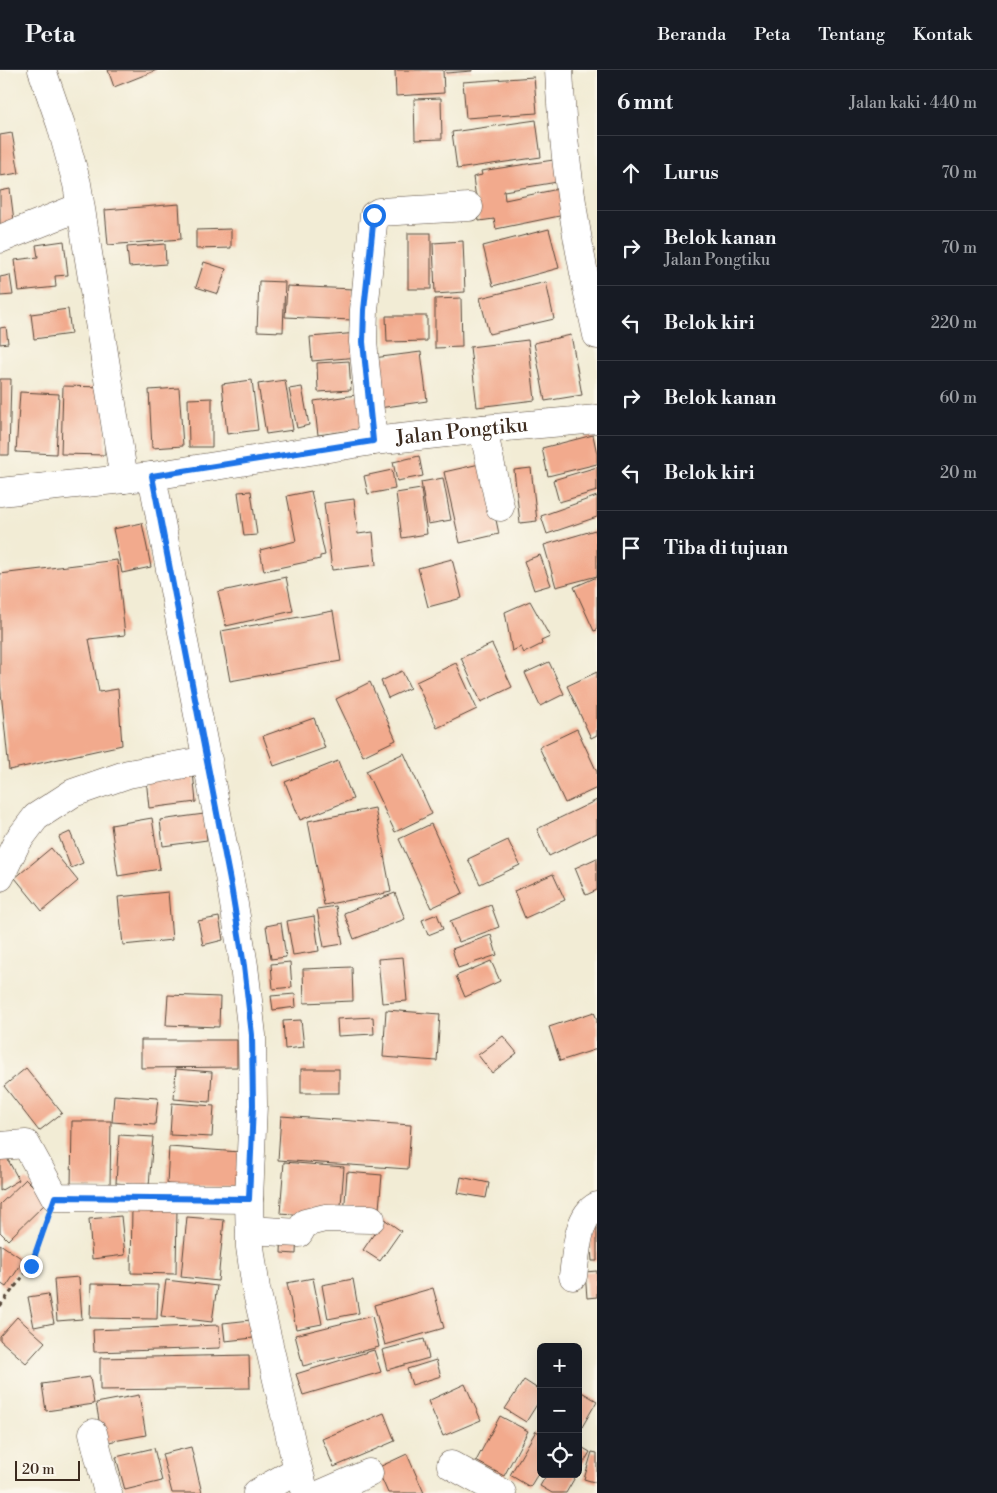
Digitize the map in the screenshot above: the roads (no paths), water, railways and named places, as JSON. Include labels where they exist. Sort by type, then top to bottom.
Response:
[{"type":"street","points":[[42,70],[61,125],[77,184],[124,479]]},
{"type":"street","points":[[559,70],[568,177],[586,287],[597,336]]},
{"type":"street","points":[[373,441],[363,342],[364,310],[374,215],[379,212],[469,206]]},
{"type":"street","points":[[0,238],[80,207]]},
{"type":"street","name":"Jalan Pongtiku","points":[[0,492],[152,476],[373,441],[597,419]]},
{"type":"street","points":[[483,429],[500,507]]},
{"type":"street","points":[[152,476],[208,760],[244,966],[252,1035],[253,1105],[249,1199],[250,1247],[256,1289],[302,1481],[257,1493]]},
{"type":"street","points":[[0,876],[17,842],[36,817],[73,793],[128,774],[208,760]]},
{"type":"street","points":[[0,1146],[26,1144],[55,1197],[249,1199]]},
{"type":"street","points":[[573,1276],[579,1236],[585,1216],[588,1211],[597,1206]]},
{"type":"street","points":[[250,1230],[299,1233],[305,1223],[325,1218],[371,1219]]},
{"type":"street","points":[[93,1433],[108,1493]]},
{"type":"street","points":[[451,1465],[502,1493]]},
{"type":"street","points":[[323,1493],[369,1473]]}]
